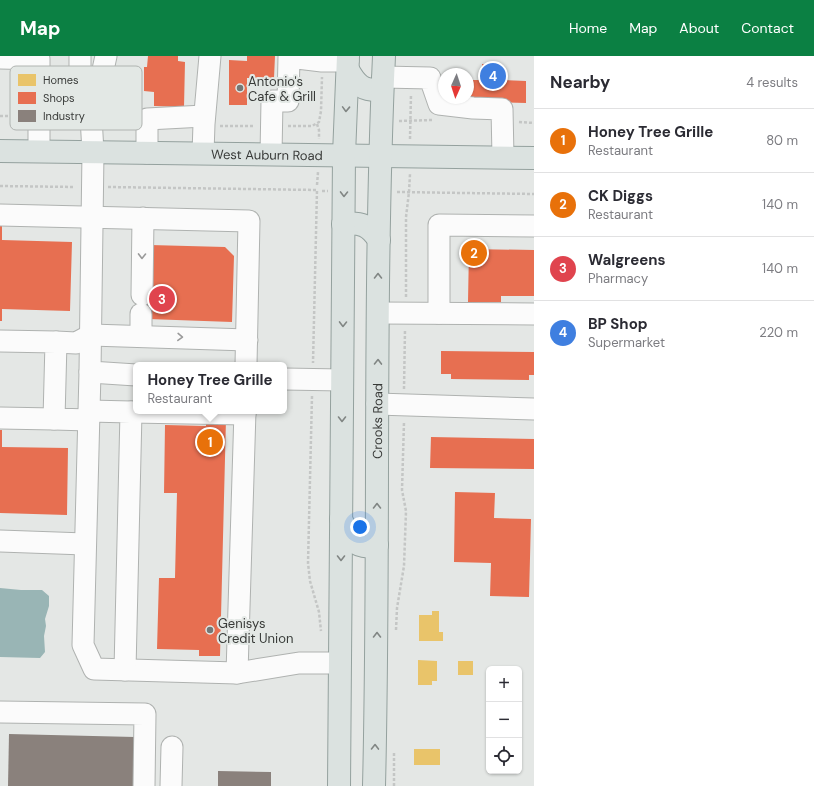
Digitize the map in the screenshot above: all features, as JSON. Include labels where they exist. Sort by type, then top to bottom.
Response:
[{"type":"main road","points":[[348,62],[354,82],[366,89],[383,74]]},
{"type":"main road","points":[[339,786],[344,155],[348,62]]},
{"type":"main road","name":"Crooks Road","points":[[374,786],[377,674],[378,313],[380,156],[383,74]]},
{"type":"main road","name":"West Auburn Road","points":[[0,151],[534,158]]},
{"type":"main road","points":[[344,224],[352,223],[364,225],[372,230],[379,240]]},
{"type":"main road","points":[[341,519],[347,534],[353,541],[360,546],[368,547],[377,545]]},
{"type":"lane","points":[[104,66],[106,56]]},
{"type":"lane","points":[[203,154],[204,116],[210,56]]},
{"type":"lane","points":[[271,154],[272,100],[288,101],[289,57],[348,62]]},
{"type":"lane","points":[[0,58],[39,59],[39,66]]},
{"type":"lane","points":[[383,74],[430,78],[439,104],[502,109],[503,157]]},
{"type":"lane","points":[[147,153],[147,119],[204,116]]},
{"type":"lane","points":[[38,130],[38,151]]},
{"type":"lane","points":[[92,130],[94,152],[91,334],[83,645],[94,669],[237,673],[299,663],[340,663]]},
{"type":"lane","points":[[0,215],[93,216],[249,221],[246,362]]},
{"type":"lane","points":[[141,336],[143,218]]},
{"type":"lane","points":[[438,313],[439,224],[534,226]]},
{"type":"lane","points":[[378,313],[534,314]]},
{"type":"lane","points":[[0,340],[76,343],[91,334],[247,340]]},
{"type":"lane","points":[[54,419],[56,342]]},
{"type":"lane","points":[[90,372],[133,374]]},
{"type":"lane","points":[[287,379],[342,380]]},
{"type":"lane","points":[[377,404],[534,409]]},
{"type":"lane","points":[[125,670],[130,412]]},
{"type":"lane","points":[[0,418],[54,419],[133,412]]},
{"type":"lane","points":[[237,673],[245,414]]},
{"type":"lane","points":[[0,541],[86,544]]},
{"type":"lane","points":[[0,712],[145,714],[144,786]]},
{"type":"lane","points":[[171,786],[172,747]]},
{"type":"path","points":[[319,130],[316,124],[320,119],[322,61]]},
{"type":"path","points":[[320,119],[326,120]]},
{"type":"path","points":[[404,121],[411,120],[410,129]]},
{"type":"path","points":[[396,631],[397,608],[404,566],[406,511],[402,490],[406,313],[406,217],[409,180]]},
{"type":"path","points":[[0,186],[317,190],[308,563],[310,581],[320,612],[321,633]]},
{"type":"path","points":[[400,192],[534,194]]},
{"type":"path","points":[[394,747],[394,786]]},
{"type":"water","points":[[0,588],[42,590],[49,596],[49,606],[45,619],[45,652],[40,658],[0,657]]},
{"type":"building: Homes","points":[[432,611],[439,611],[439,632],[443,632],[443,641],[419,641],[419,615],[432,615]]},
{"type":"building: Homes","points":[[418,660],[437,661],[437,681],[432,681],[432,685],[418,685]]},
{"type":"building: Homes","points":[[458,661],[473,661],[473,675],[458,675]]},
{"type":"building: Homes","points":[[414,749],[440,749],[440,765],[414,765]]},
{"type":"building: Shops","points":[[148,56],[178,56],[178,61],[185,62],[184,107],[154,106],[154,92],[144,91],[144,67],[147,67]]},
{"type":"building: Shops","points":[[247,56],[275,56],[274,78],[247,78],[247,105],[229,105],[229,60],[247,61]]},
{"type":"building: Shops","points":[[482,64],[502,65],[502,80],[526,81],[526,103],[474,102],[474,80],[482,80]]},
{"type":"building: Shops","points":[[0,226],[2,226],[2,240],[72,242],[70,311],[2,309],[2,321],[0,321]]},
{"type":"building: Shops","points":[[150,245],[225,247],[234,256],[232,322],[148,319],[136,313],[136,295]]},
{"type":"building: Shops","points":[[469,249],[534,250],[534,296],[501,296],[501,302],[468,302]]},
{"type":"building: Shops","points":[[441,351],[534,352],[534,375],[529,375],[529,380],[451,379],[451,374],[441,374]]},
{"type":"building: Shops","points":[[206,418],[226,419],[220,656],[199,656],[199,650],[157,649],[159,578],[175,578],[177,493],[164,493],[165,425],[206,426]]},
{"type":"building: Shops","points":[[0,430],[2,430],[2,447],[68,448],[67,515],[0,513]]},
{"type":"building: Shops","points":[[431,437],[534,439],[534,469],[430,468]]},
{"type":"building: Shops","points":[[455,492],[495,493],[494,518],[531,519],[529,597],[490,596],[491,563],[454,562]]},
{"type":"building: Industry","points":[[9,734],[135,737],[134,786],[8,786]]},
{"type":"building: Industry","points":[[218,771],[271,772],[271,786],[218,786]]},
{"type":"place","name":"BP Shop","points":[[493,76]]},
{"type":"place","name":"Antonio's Cafe & Grill","points":[[240,88]]},
{"type":"place","name":"CK Diggs","points":[[474,253]]},
{"type":"place","name":"Walgreens","points":[[162,299]]},
{"type":"place","name":"Honey Tree Grille","points":[[210,442]]},
{"type":"place","name":"Genisys Credit Union","points":[[210,630]]}]
